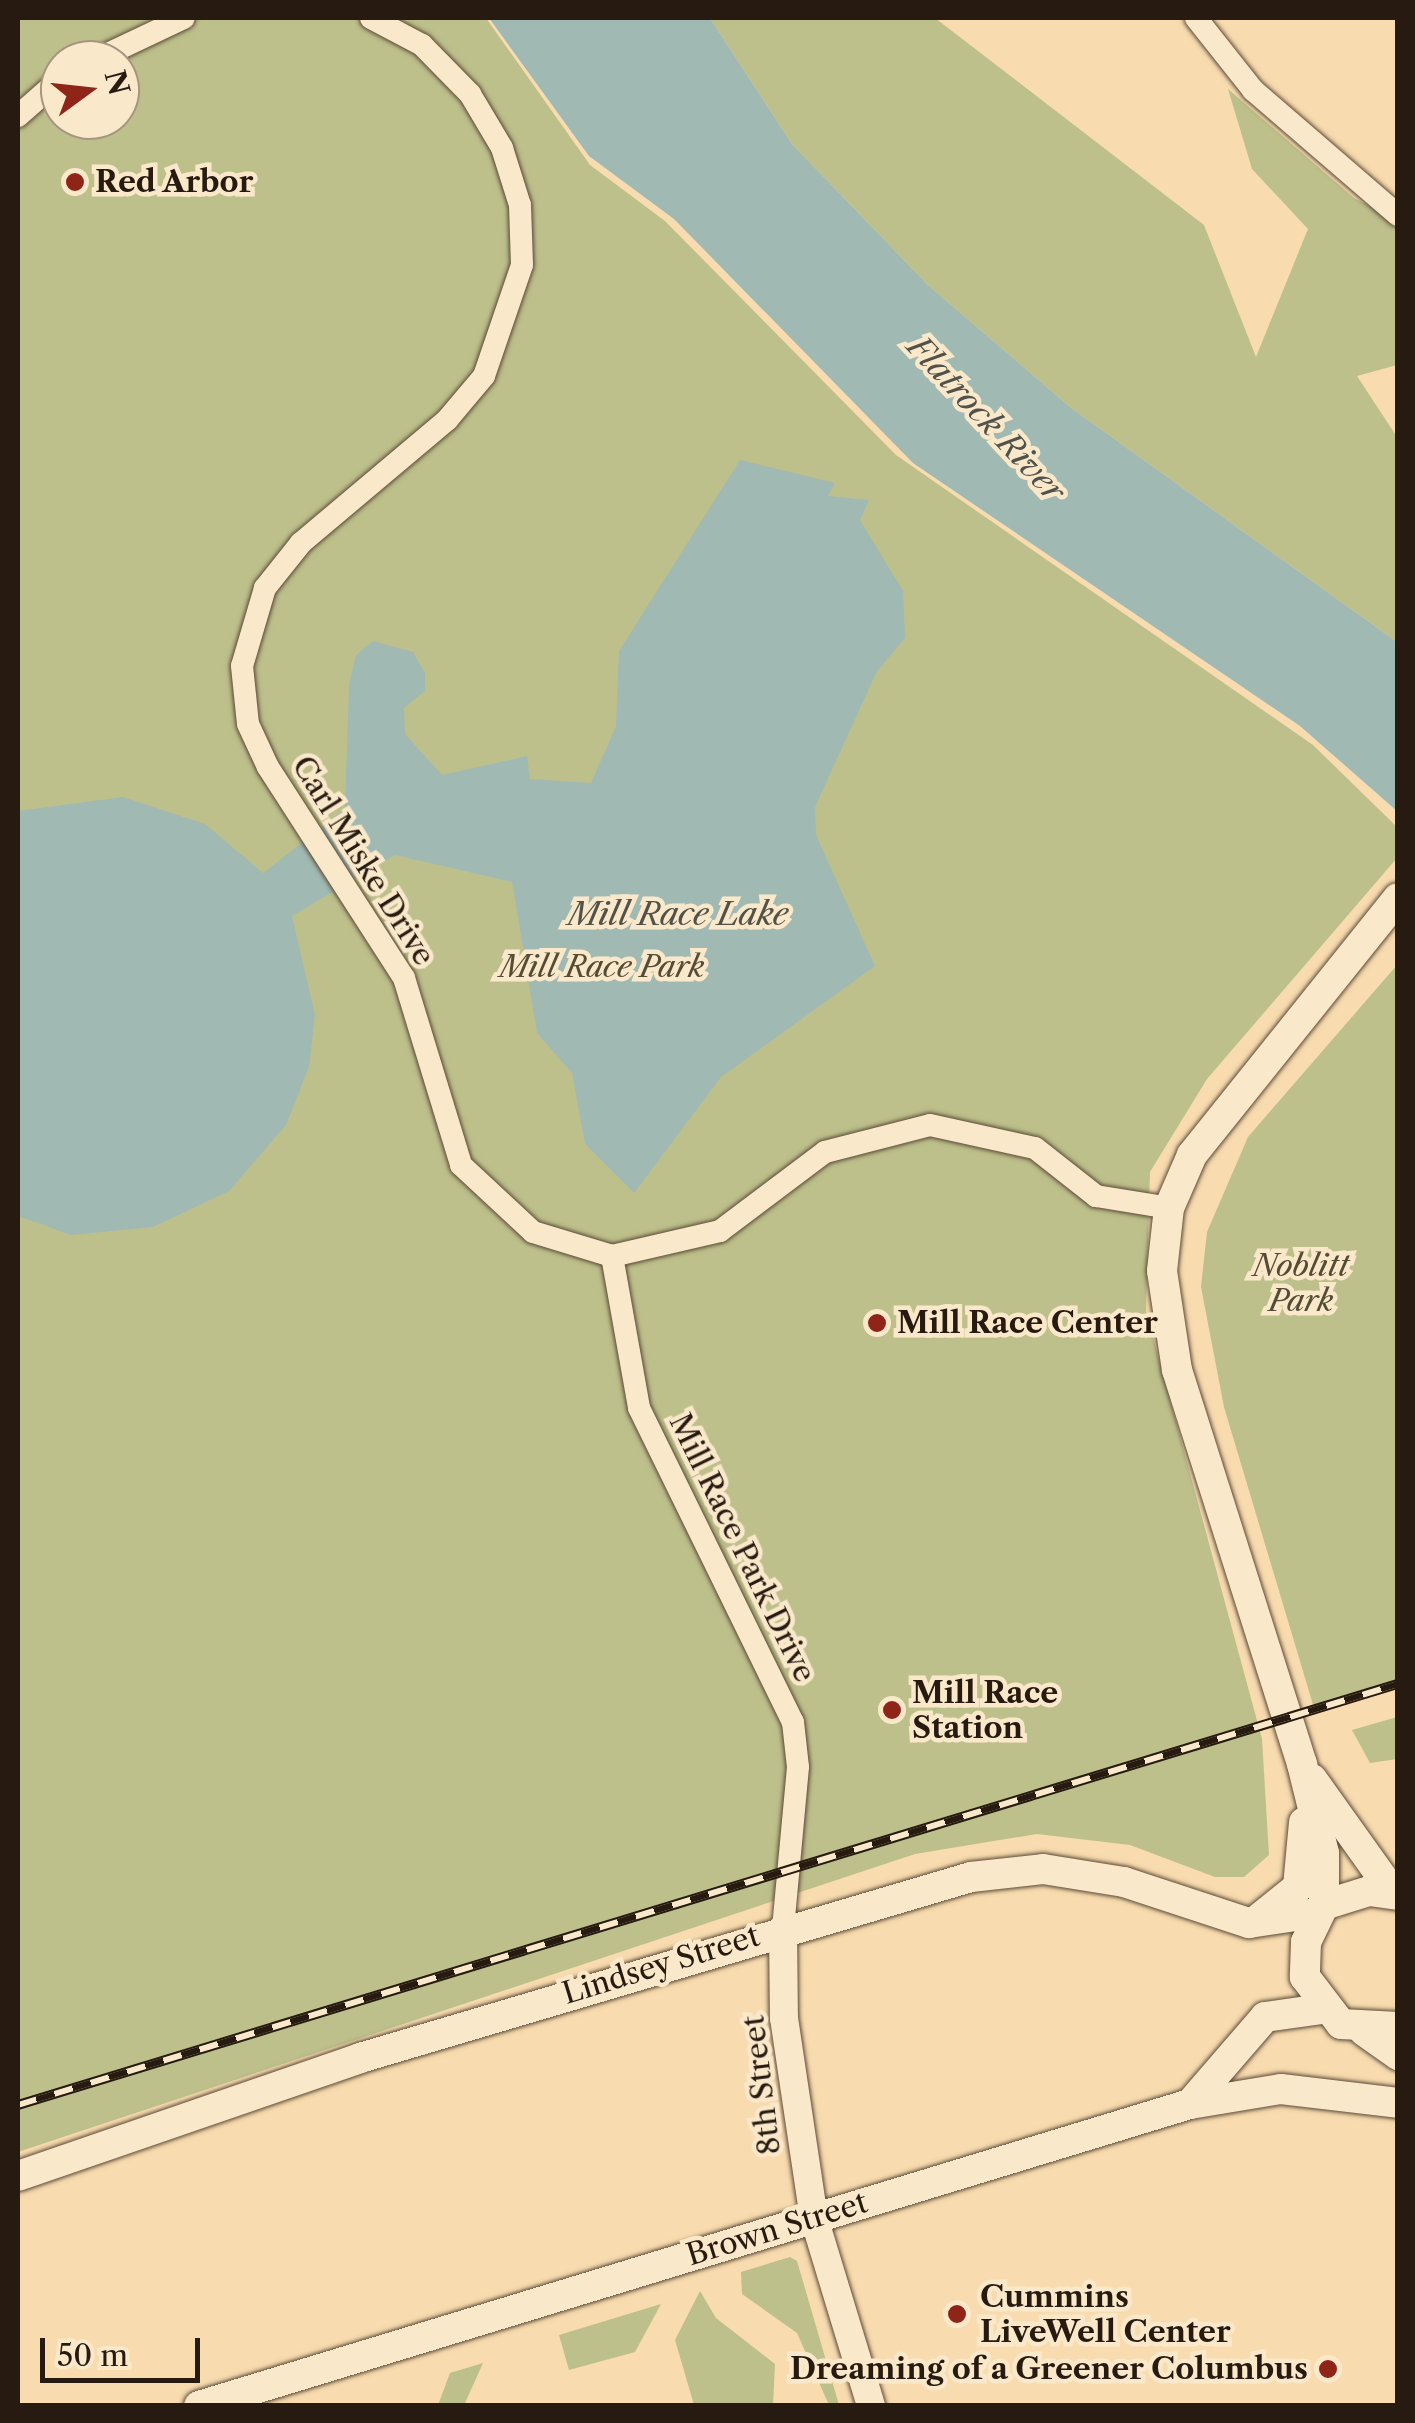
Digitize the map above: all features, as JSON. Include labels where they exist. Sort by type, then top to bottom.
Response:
[{"type":"main road","points":[[1391,906],[1232,1095],[1169,1208],[1162,1270],[1168,1336],[1302,1764],[1324,1853],[1320,1909],[1305,1978],[1322,2009],[1398,2055]]},
{"type":"main road","points":[[1302,1764],[1396,1894]]},
{"type":"main road","points":[[1249,1923],[1298,1886],[1302,1764]]},
{"type":"main road","name":"Lindsey Street","points":[[18,2176],[783,1928],[971,1877],[1043,1869],[1124,1882],[1249,1923],[1396,1894]]},
{"type":"main road","points":[[1190,2104],[1265,2017],[1322,2009]]},
{"type":"main road","points":[[1364,2031],[1398,2027]]},
{"type":"main road","name":"Brown Street","points":[[200,2406],[1190,2104],[1281,2089],[1398,2103]]},
{"type":"street","points":[[137,40],[184,18]]},
{"type":"street","name":"Carl Miske Drive","points":[[370,18],[422,45],[470,94],[520,206],[522,265],[484,376],[446,420],[301,542],[249,624],[248,724],[356,894],[404,978],[461,1165],[534,1232],[612,1256]]},
{"type":"street","points":[[1196,18],[1253,90],[1398,215]]},
{"type":"street","points":[[18,116],[40,97]]},
{"type":"street","points":[[612,1256],[720,1231],[825,1152],[930,1125],[1034,1148],[1096,1196],[1169,1208]]},
{"type":"street","name":"Mill Race Park Drive","points":[[612,1256],[639,1408],[793,1722],[798,1767],[783,1928]]},
{"type":"street","name":"8th Street","points":[[783,1928],[784,2018],[814,2218],[871,2406]]},
{"type":"green space","name":"Mill Race Park","points":[[18,18],[486,18],[590,165],[665,221],[896,455],[1313,745],[1397,827],[1397,858],[1207,1079],[1150,1172],[1146,1311],[1262,1739],[1269,1855],[1244,1877],[1215,1877],[1130,1845],[1037,1834],[915,1854],[18,2152]]},
{"type":"green space","points":[[710,18],[935,18],[1204,225],[1256,357],[1308,229],[1252,169],[1228,89],[1354,198],[1397,220],[1397,365],[1357,376],[1397,437],[1397,642],[1070,407],[928,285],[792,144]]},
{"type":"green space","name":"Noblitt Park","points":[[1397,965],[1397,1682],[1314,1708],[1224,1407],[1201,1287],[1207,1232],[1248,1137]]},
{"type":"green space","points":[[1397,1717],[1397,1759],[1370,1763],[1352,1730]]},
{"type":"green space","points":[[790,2257],[797,2261],[839,2405],[829,2405],[797,2333],[742,2294],[741,2272]]},
{"type":"green space","points":[[700,2291],[716,2318],[775,2364],[773,2405],[694,2405],[675,2340]]},
{"type":"green space","points":[[661,2304],[635,2352],[569,2370],[559,2335]]},
{"type":"green space","points":[[483,2363],[465,2403],[438,2405],[450,2373]]},
{"type":"water","name":"Flatrock River","points":[[489,18],[710,18],[792,144],[928,285],[1070,407],[1397,642],[1397,811],[1300,726],[913,463],[674,219],[589,156]]},
{"type":"water","name":"Mill Race Lake","points":[[740,460],[835,483],[828,496],[869,500],[860,520],[903,591],[905,638],[877,671],[815,807],[816,835],[875,966],[721,1077],[634,1193],[585,1144],[572,1073],[537,1033],[512,882],[395,855],[292,916],[315,1015],[309,1067],[286,1125],[229,1191],[153,1227],[71,1235],[18,1216],[18,811],[123,797],[205,824],[263,873],[345,809],[349,684],[356,655],[373,641],[413,652],[425,673],[425,691],[404,708],[405,734],[442,775],[527,756],[530,779],[591,783],[616,726],[619,651]]},
{"type":"railway","points":[[18,2105],[1398,1684]]},
{"type":"place","name":"Red Arbor","points":[[75,182]]},
{"type":"place","name":"Mill Race Center","points":[[877,1323]]},
{"type":"place","name":"Mill Race Station","points":[[892,1710]]},
{"type":"place","name":"Cummins LiveWell Center","points":[[957,2314]]},
{"type":"place","name":"Dreaming of a Greener Columbus","points":[[1328,2369]]}]
